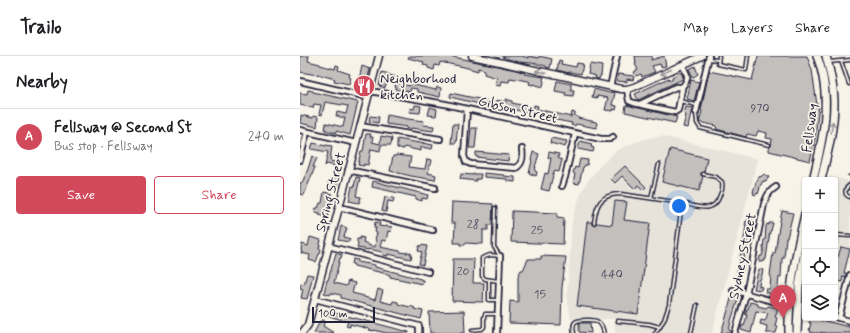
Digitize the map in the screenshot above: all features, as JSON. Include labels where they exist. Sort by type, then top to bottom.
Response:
[{"type":"main road","name":"Fellsway","points":[[817,56],[822,74],[826,104],[826,118],[820,168],[821,177]]},
{"type":"main road","name":"Fellsway","points":[[815,177],[820,168],[831,132],[833,117],[834,103],[832,80],[827,59]]},
{"type":"main road","points":[[789,333],[794,264],[802,228]]},
{"type":"main road","points":[[797,333],[801,310],[799,287],[802,268]]},
{"type":"street","name":"Spring Street","points":[[301,332],[308,325],[379,56]]},
{"type":"street","points":[[472,56],[621,89],[634,87],[702,56]]},
{"type":"street","points":[[610,87],[617,56]]},
{"type":"street","points":[[696,112],[709,58]]},
{"type":"street","points":[[627,89],[629,102],[675,112],[678,110],[682,87],[688,77],[682,65]]},
{"type":"street","name":"Gibson Street","points":[[300,81],[369,94],[445,104],[606,140],[613,137]]},
{"type":"street","points":[[640,104],[676,87],[682,87]]},
{"type":"street","points":[[467,109],[464,156],[466,162],[471,164],[516,168],[522,162],[522,150]]},
{"type":"street","points":[[360,126],[440,139]]},
{"type":"street","points":[[300,130],[356,143]]},
{"type":"street","points":[[300,160],[307,132]]},
{"type":"street","points":[[562,186],[575,134]]},
{"type":"street","points":[[348,170],[435,188]]},
{"type":"street","name":"Sydney Street","points":[[735,333],[746,294],[764,204],[767,195],[776,187]]},
{"type":"street","points":[[339,207],[433,230]]},
{"type":"street","points":[[328,246],[428,272]]},
{"type":"street","points":[[497,333],[500,256]]},
{"type":"street","points":[[838,315],[850,275]]},
{"type":"street","points":[[733,290],[790,306]]},
{"type":"street","points":[[315,299],[420,326],[419,333]]},
{"type":"street","points":[[838,318],[850,321]]},
{"type":"lane","points":[[719,56],[718,64],[746,70],[748,56]]},
{"type":"lane","points":[[709,58],[718,60]]},
{"type":"lane","points":[[827,59],[841,61],[850,60]]},
{"type":"lane","points":[[841,61],[849,80],[849,84]]},
{"type":"lane","points":[[680,102],[698,106]]},
{"type":"lane","points":[[696,112],[697,123],[700,128],[769,145]]},
{"type":"lane","points":[[652,198],[659,164]]},
{"type":"lane","points":[[594,223],[597,208],[607,196],[612,194],[652,198],[702,208],[710,208],[716,205],[723,186],[722,182],[716,177],[703,174]]},
{"type":"lane","points":[[850,184],[845,190],[846,195],[850,197]]},
{"type":"lane","points":[[655,333],[665,317],[669,305],[682,203]]},
{"type":"lane","points":[[495,208],[494,246],[500,256]]},
{"type":"lane","points":[[838,235],[850,236]]},
{"type":"lane","points":[[499,281],[485,279],[482,276],[482,258],[490,255],[500,256]]},
{"type":"lane","points":[[489,280],[489,300],[498,300]]},
{"type":"lane","points":[[691,333],[696,305]]},
{"type":"lane","points":[[472,330],[482,329],[484,327],[485,314],[498,314]]},
{"type":"lane","points":[[574,333],[573,325],[575,322],[580,320],[596,320],[601,325],[604,333]]},
{"type":"lane","points":[[618,321],[649,324],[660,327]]},
{"type":"shaded area","points":[[662,136],[758,159],[712,333],[615,333],[614,319],[571,319],[567,298],[572,222],[581,194],[587,182],[599,167],[616,151],[645,139]]},
{"type":"shaded area","points":[[838,178],[850,181],[850,248],[838,245]]},
{"type":"building","points":[[300,56],[309,56],[308,61],[335,69],[336,65],[339,66],[338,70],[350,74],[349,77],[351,78],[349,84],[334,81],[335,79],[317,74],[300,72]]},
{"type":"building","points":[[409,56],[449,56],[516,70],[525,73],[524,74],[544,77],[543,87],[529,84],[530,82],[528,81],[510,78],[509,82],[501,81],[500,86],[495,85],[497,78],[484,74],[485,70],[478,68],[478,71],[440,62],[439,66],[435,65],[434,70],[423,65],[424,62],[408,58]]},
{"type":"building","points":[[502,56],[522,56],[528,58],[528,56],[539,58],[539,56],[552,59],[550,68],[532,63],[518,62]]},
{"type":"building","points":[[635,56],[652,56],[651,60],[664,56],[666,66],[661,67],[660,64],[652,66],[655,72],[642,77],[641,74],[636,76],[634,72],[638,70],[635,64]]},
{"type":"building","points":[[758,56],[807,56],[812,70],[817,105],[819,105],[815,139],[810,161],[769,151],[772,139],[766,138],[767,133],[758,131],[756,136],[747,134],[746,137],[716,129],[717,126],[699,122],[709,71],[752,80]]},
{"type":"building","points":[[559,60],[562,61],[561,64],[576,67],[577,63],[583,64],[581,74],[557,70]]},
{"type":"building","points":[[590,64],[602,66],[601,76],[599,79],[595,78],[596,76],[588,74]]},
{"type":"building","points":[[362,66],[370,69],[365,90],[357,88]]},
{"type":"building","points":[[695,66],[698,74],[692,78],[689,69]]},
{"type":"building","points":[[382,72],[397,77],[395,82],[388,80],[385,88],[379,86]]},
{"type":"building","points":[[681,72],[683,79],[638,100],[635,94],[669,78],[669,80],[672,80],[672,77]]},
{"type":"building","points":[[618,74],[634,76],[633,80],[627,79],[627,82],[617,81]]},
{"type":"building","points":[[411,78],[415,79],[414,85],[436,90],[437,87],[441,88],[440,97],[417,92],[417,89],[411,88],[410,92],[400,89],[400,91],[396,90],[396,83],[410,86]]},
{"type":"building","points":[[691,80],[699,82],[694,101],[687,99]]},
{"type":"building","points":[[557,81],[571,84],[571,90],[574,90],[573,96],[555,91]]},
{"type":"building","points":[[594,89],[615,93],[612,105],[617,106],[616,110],[605,110],[608,98],[597,96],[597,98],[592,97]]},
{"type":"building","points":[[308,90],[358,102],[350,135],[325,130],[326,123],[343,127],[345,118],[336,116],[337,112],[346,114],[348,106],[325,102],[322,115],[319,114],[321,105],[314,104],[313,108],[300,105],[300,93],[307,94]]},
{"type":"building","points":[[451,93],[493,102],[492,107],[450,97]]},
{"type":"building","points":[[506,99],[512,101],[512,103],[534,108],[534,105],[538,106],[537,109],[571,117],[572,112],[575,113],[575,116],[578,118],[596,122],[596,128],[576,124],[575,126],[571,125],[572,123],[551,119],[542,115],[495,106],[496,100],[506,102]]},
{"type":"building","points":[[415,105],[421,106],[420,113],[409,112],[410,108],[414,109]]},
{"type":"building","points":[[626,105],[677,117],[675,123],[625,112]]},
{"type":"building","points":[[430,107],[437,109],[436,116],[428,115]]},
{"type":"building","points":[[686,107],[692,108],[688,128],[683,127]]},
{"type":"building","points":[[301,115],[313,118],[313,116],[318,117],[317,127],[300,123]]},
{"type":"building","points":[[387,115],[424,121],[423,125],[434,126],[433,131],[411,129],[386,124]]},
{"type":"building","points":[[370,116],[379,117],[378,123],[369,121]]},
{"type":"building","points":[[453,124],[458,124],[456,143],[451,143]]},
{"type":"building","points":[[471,128],[477,128],[475,148],[469,148]]},
{"type":"building","points":[[366,134],[371,134],[370,137],[373,137],[372,142],[380,144],[381,136],[392,138],[391,145],[381,145],[380,151],[371,149],[368,165],[364,164],[364,166],[358,165],[361,151],[363,151]]},
{"type":"building","points":[[551,138],[567,141],[565,147],[550,143]]},
{"type":"building","points":[[397,139],[433,145],[432,149],[421,147],[421,151],[404,147],[404,149],[397,148]]},
{"type":"building","points":[[580,141],[592,144],[591,147],[594,148],[593,152],[578,149]]},
{"type":"building","points":[[313,143],[332,146],[330,161],[341,163],[336,187],[328,186],[328,182],[331,183],[332,181],[335,166],[327,164],[325,166],[328,152],[311,149]]},
{"type":"building","points":[[670,149],[707,158],[704,172],[701,173],[703,176],[699,191],[662,182]]},
{"type":"building","points":[[476,152],[509,155],[508,161],[476,157]]},
{"type":"building","points":[[533,152],[539,154],[535,167],[535,171],[537,172],[536,176],[529,173]]},
{"type":"building","points":[[549,152],[559,154],[558,158],[562,160],[559,172],[554,171],[549,191],[541,189],[545,173],[548,174],[551,158],[548,158]]},
{"type":"building","points":[[312,156],[317,158],[313,167],[315,167],[304,195],[300,194],[300,184],[301,182],[302,183],[308,169]]},
{"type":"building","points":[[393,156],[411,157],[409,167],[416,168],[425,169],[427,159],[432,160],[428,173],[436,175],[435,180],[390,171]]},
{"type":"building","points":[[580,159],[588,160],[587,165],[583,167],[579,184],[573,183],[575,174],[573,173],[575,167],[578,168]]},
{"type":"building","points":[[625,166],[646,187],[643,190],[638,185],[635,189],[622,176],[615,183],[611,179]]},
{"type":"building","points":[[484,173],[515,177],[515,182],[507,181],[507,179],[484,177]]},
{"type":"building","points":[[461,174],[481,174],[480,179],[476,179],[476,181],[460,179]]},
{"type":"building","points":[[764,174],[769,177],[766,181],[763,181],[759,188],[758,194],[753,194],[756,182],[759,177]]},
{"type":"building","points":[[356,177],[360,178],[356,196],[361,197],[359,203],[349,201],[352,186],[354,187]]},
{"type":"building","points":[[373,181],[428,195],[427,199],[422,198],[422,201],[416,199],[416,197],[372,187]]},
{"type":"building","points":[[324,192],[332,194],[330,202],[332,203],[328,217],[319,215],[320,213],[315,212],[316,208],[318,208],[320,203],[322,203]]},
{"type":"building","points":[[385,197],[394,198],[393,202],[388,201],[386,212],[382,211]]},
{"type":"building","points":[[615,201],[627,202],[624,220],[650,223],[638,314],[577,306],[587,222],[592,222],[592,225],[597,223],[612,225]]},
{"type":"building","points":[[452,202],[493,204],[492,225],[488,225],[488,230],[483,230],[483,244],[465,243],[465,245],[460,245],[460,243],[454,243],[455,223],[451,223]]},
{"type":"building","points":[[512,211],[557,213],[557,217],[564,218],[563,244],[511,242]]},
{"type":"building","points":[[782,211],[793,213],[786,238],[784,258],[782,258],[781,277],[779,277],[777,295],[765,292],[766,289],[770,288],[773,253],[775,253]]},
{"type":"building","points":[[748,216],[753,217],[750,236],[748,235],[745,249],[742,273],[737,272],[743,247],[745,225],[746,221],[748,222]]},
{"type":"building","points":[[375,222],[380,223],[379,226],[392,227],[391,232],[388,231],[386,241],[382,240],[380,247],[411,253],[411,259],[388,254],[388,256],[383,255],[382,252],[357,248],[357,239],[360,239],[360,237],[364,238],[363,242],[375,247],[377,233],[375,232],[376,228],[374,228]]},
{"type":"building","points":[[769,223],[773,223],[770,231],[766,259],[763,262],[759,262],[764,248],[766,226],[767,224],[769,225]]},
{"type":"building","points":[[341,226],[347,228],[344,237],[350,239],[349,242],[338,240]]},
{"type":"building","points":[[310,237],[321,240],[319,249],[321,249],[320,254],[316,262],[309,260],[310,255],[301,253],[302,244],[308,246]]},
{"type":"building","points":[[419,246],[427,246],[423,265],[419,264],[422,252],[418,251]]},
{"type":"building","points":[[841,247],[850,249],[844,273],[846,273],[846,277],[843,276],[842,282],[838,281],[838,257]]},
{"type":"building","points":[[336,253],[342,255],[334,283],[346,286],[348,281],[355,283],[352,293],[375,300],[378,289],[383,291],[380,301],[392,304],[393,301],[398,302],[398,304],[410,306],[415,308],[414,309],[423,311],[421,319],[341,298],[341,295],[331,293],[330,295],[324,293]]},
{"type":"building","points":[[541,256],[566,257],[562,287],[561,325],[509,323],[510,301],[518,302],[518,276],[521,270],[523,270],[528,259],[541,259]]},
{"type":"building","points":[[353,259],[358,260],[358,262],[375,265],[375,267],[421,279],[423,280],[422,284],[390,277],[390,275],[387,274],[354,266],[352,264]]},
{"type":"building","points":[[453,259],[474,259],[473,283],[484,283],[483,302],[452,301]]},
{"type":"building","points":[[759,269],[763,270],[759,286],[762,287],[761,290],[754,289]]},
{"type":"building","points":[[307,274],[313,275],[307,299],[301,298],[303,289],[300,288],[301,283],[304,284]]},
{"type":"building","points":[[732,295],[738,297],[738,299],[729,330],[732,331],[731,333],[721,333],[726,317]]},
{"type":"building","points":[[750,302],[766,308],[768,306],[778,308],[775,317],[777,318],[775,326],[778,326],[776,333],[766,333],[767,326],[760,324],[761,320],[765,321],[768,313],[756,311],[751,333],[741,330],[742,325],[744,326],[747,315],[745,315]]},
{"type":"building","points":[[324,310],[409,333],[386,333],[369,330],[350,324],[350,327],[346,326],[348,322],[323,314]]},
{"type":"building","points":[[464,311],[465,333],[430,333],[429,312]]},
{"type":"building","points":[[321,319],[325,321],[323,326],[334,333],[314,333]]},
{"type":"building","points":[[810,321],[822,321],[850,327],[850,333],[814,333],[810,332],[811,330],[809,330],[811,323],[809,323]]},
{"type":"building","points":[[579,323],[590,323],[591,333],[579,332]]},
{"type":"place","name":"Neighborhood kitchen","points":[[364,86]]},
{"type":"place","name":"Fellsway @ Second St","points":[[783,318]]}]
